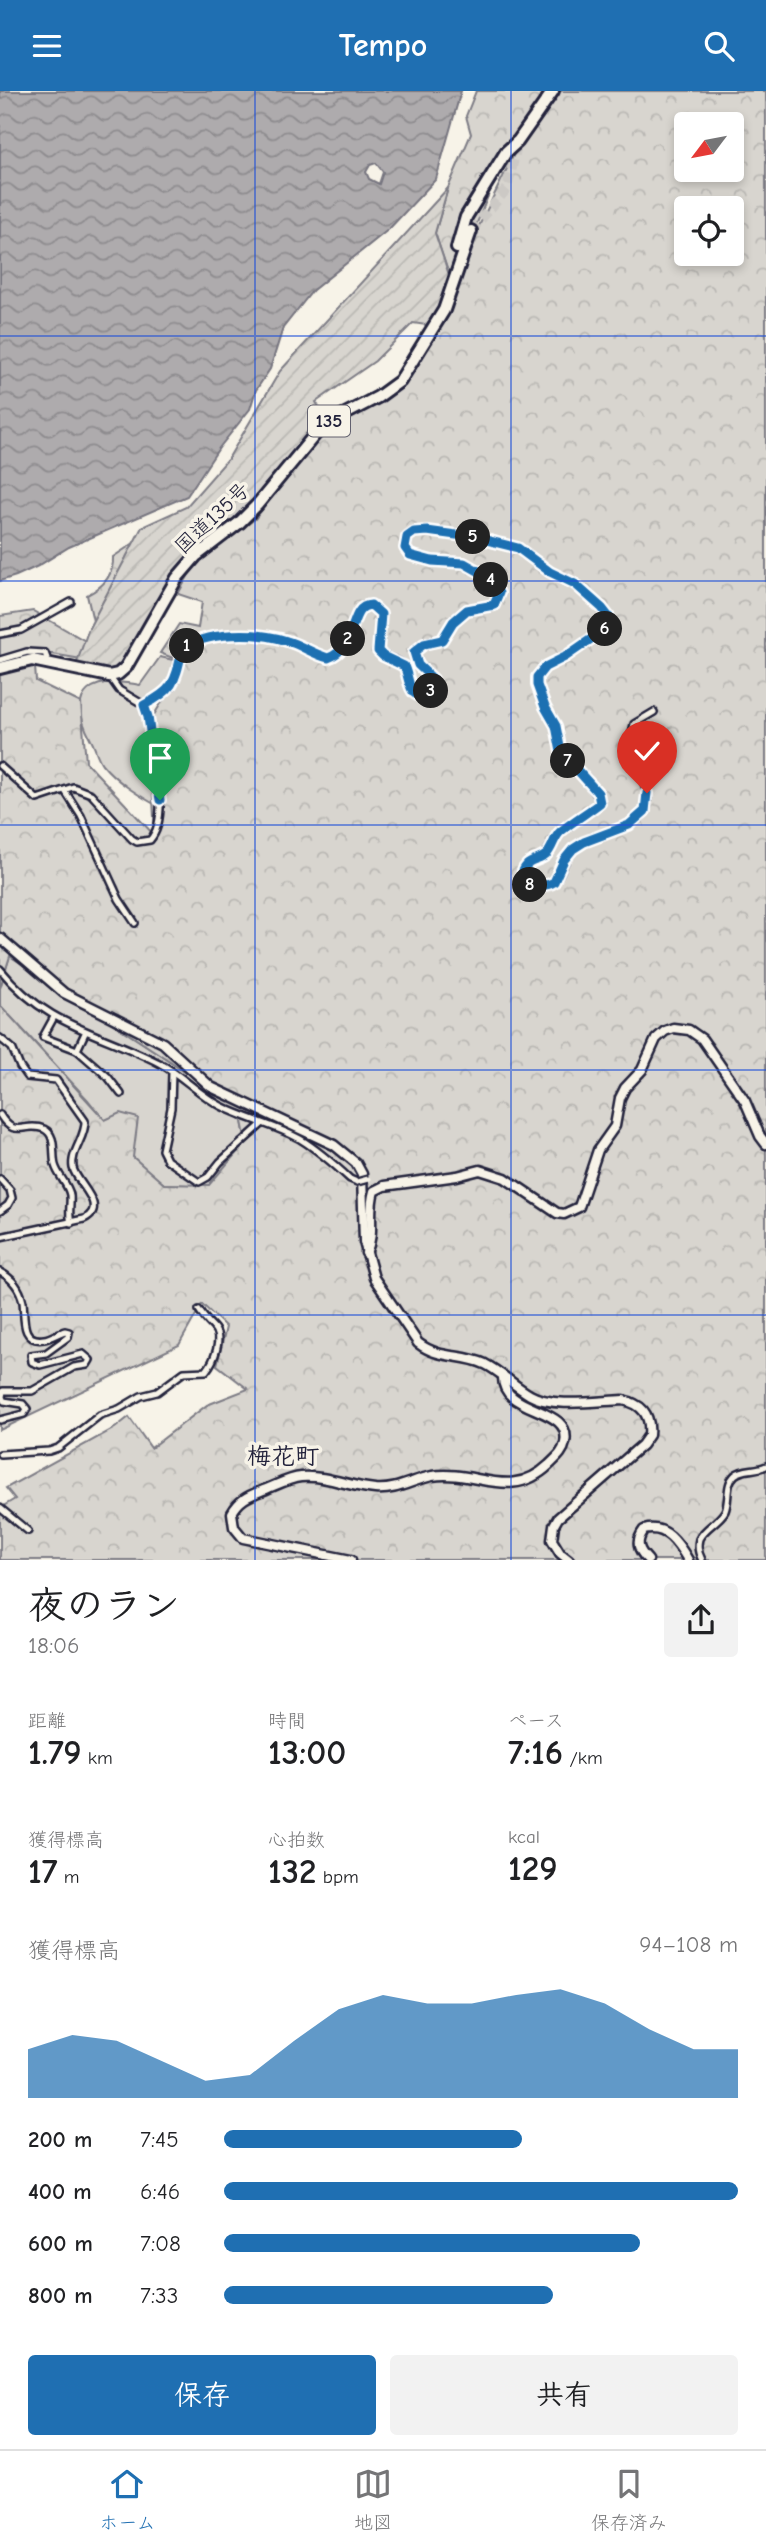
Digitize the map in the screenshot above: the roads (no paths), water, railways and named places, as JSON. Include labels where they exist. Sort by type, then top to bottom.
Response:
[{"type":"highway","name":"国道135号","points":[[452,286],[455,258],[466,216],[506,152],[518,141],[553,91]]},
{"type":"highway","name":"国道135号","points":[[109,676],[118,674],[126,667],[177,578],[196,556],[239,523],[257,505],[322,426],[378,397],[400,381],[443,310],[471,231]]},
{"type":"highway","points":[[0,668],[32,660],[48,661],[109,676]]},
{"type":"street","points":[[144,705],[166,693],[177,678],[182,651],[196,640],[242,634],[285,640],[328,658],[336,654],[351,635],[357,612],[365,605],[371,605],[381,614],[378,651],[404,666],[411,691],[415,695],[431,692],[433,679],[418,665],[414,652],[424,644],[442,640],[453,622],[467,610],[494,605],[499,593],[487,576],[464,563],[432,561],[410,555],[405,548],[407,537],[419,531],[478,538],[518,548],[550,572],[575,584],[609,617],[608,626],[604,630],[565,657],[545,667],[537,677],[545,707],[556,726],[561,752],[582,774],[600,799],[600,803],[559,833],[548,853],[527,865],[524,877],[528,884],[542,887],[551,884],[558,877],[564,860],[573,849],[584,842],[629,825],[645,811],[647,793],[631,737],[638,719],[653,712]]},
{"type":"street","points":[[0,634],[21,630],[71,601]]},
{"type":"street","points":[[0,660],[27,652],[46,653],[48,661]]},
{"type":"street","points":[[0,766],[37,799],[73,787],[91,794],[123,831],[137,842],[150,840],[154,836],[160,800],[148,717],[144,705],[119,690],[109,676]]},
{"type":"street","points":[[65,791],[81,816],[119,899],[135,923]]},
{"type":"street","points":[[0,938],[64,993],[163,1043],[211,1087],[334,1145],[347,1154],[362,1174],[366,1254],[374,1278],[418,1343],[437,1355],[484,1364],[528,1394],[547,1401],[623,1400],[643,1408],[648,1417],[649,1435],[566,1510],[554,1525],[552,1540],[559,1553],[569,1560]]},
{"type":"street","points":[[0,970],[54,1017],[85,1033],[159,1063],[218,1105],[300,1139],[350,1179],[357,1182],[368,1179]]},
{"type":"street","points":[[54,1017],[43,1037],[77,1050],[108,1077],[121,1094]]},
{"type":"street","points":[[366,1254],[373,1235],[370,1207],[374,1191],[384,1186],[457,1176],[480,1170],[505,1178],[557,1213],[564,1214],[579,1207],[598,1150],[615,1126],[620,1098],[625,1088],[642,1070],[656,1039],[664,1031],[673,1028],[689,1030],[702,1039],[745,1101],[766,1145]]},
{"type":"street","points":[[77,1050],[85,1033]]},
{"type":"street","points":[[0,1038],[12,1048],[24,1075],[56,1080],[85,1121],[86,1128],[73,1165],[94,1207],[89,1217],[71,1223],[0,1237]]},
{"type":"street","points":[[172,1071],[172,1108],[163,1143],[163,1155],[199,1182],[208,1177],[220,1162],[262,1123]]},
{"type":"street","points":[[0,1115],[7,1125],[14,1129],[41,1128],[48,1132],[53,1141],[58,1175],[70,1193],[71,1223]]},
{"type":"street","points":[[0,1179],[10,1190],[12,1198],[9,1205],[0,1211]]},
{"type":"street","points":[[0,1272],[12,1279],[18,1287],[23,1300],[24,1327],[29,1335],[41,1339],[69,1332],[68,1337],[46,1353],[31,1355],[32,1362],[40,1365],[83,1354],[90,1360],[87,1365],[75,1367],[32,1391],[3,1391],[4,1401],[23,1404],[27,1409],[24,1414],[0,1420]]},
{"type":"street","points":[[0,1454],[58,1448],[100,1415],[119,1409],[141,1396],[157,1392],[184,1372],[206,1371],[216,1354],[217,1333],[206,1323],[199,1310]]},
{"type":"street","points":[[351,1560],[243,1538],[234,1527],[232,1513],[243,1498],[302,1477],[375,1489],[391,1489],[432,1476],[506,1484],[530,1479],[560,1454],[565,1446],[564,1429],[549,1416],[511,1398],[502,1384],[503,1376]]},
{"type":"street","points":[[702,1560],[698,1552],[699,1541],[724,1513],[729,1483],[733,1476],[766,1466]]},
{"type":"street","points":[[0,1508],[28,1531]]},
{"type":"street","points":[[648,1560],[639,1552],[638,1543],[644,1530],[653,1528],[668,1534],[688,1560]]},
{"type":"water","points":[[0,91],[461,91],[436,179],[389,229],[313,290],[283,328],[270,369],[256,390],[250,409],[219,448],[187,496],[69,547],[38,566],[0,581]],"holes":[[[376,163],[383,172],[379,184],[369,179],[366,172],[370,165]]]},
{"type":"tunnel","points":[[471,231],[507,189],[518,141]]},
{"type":"district","name":"梅花町","points":[[283,1456]]}]
